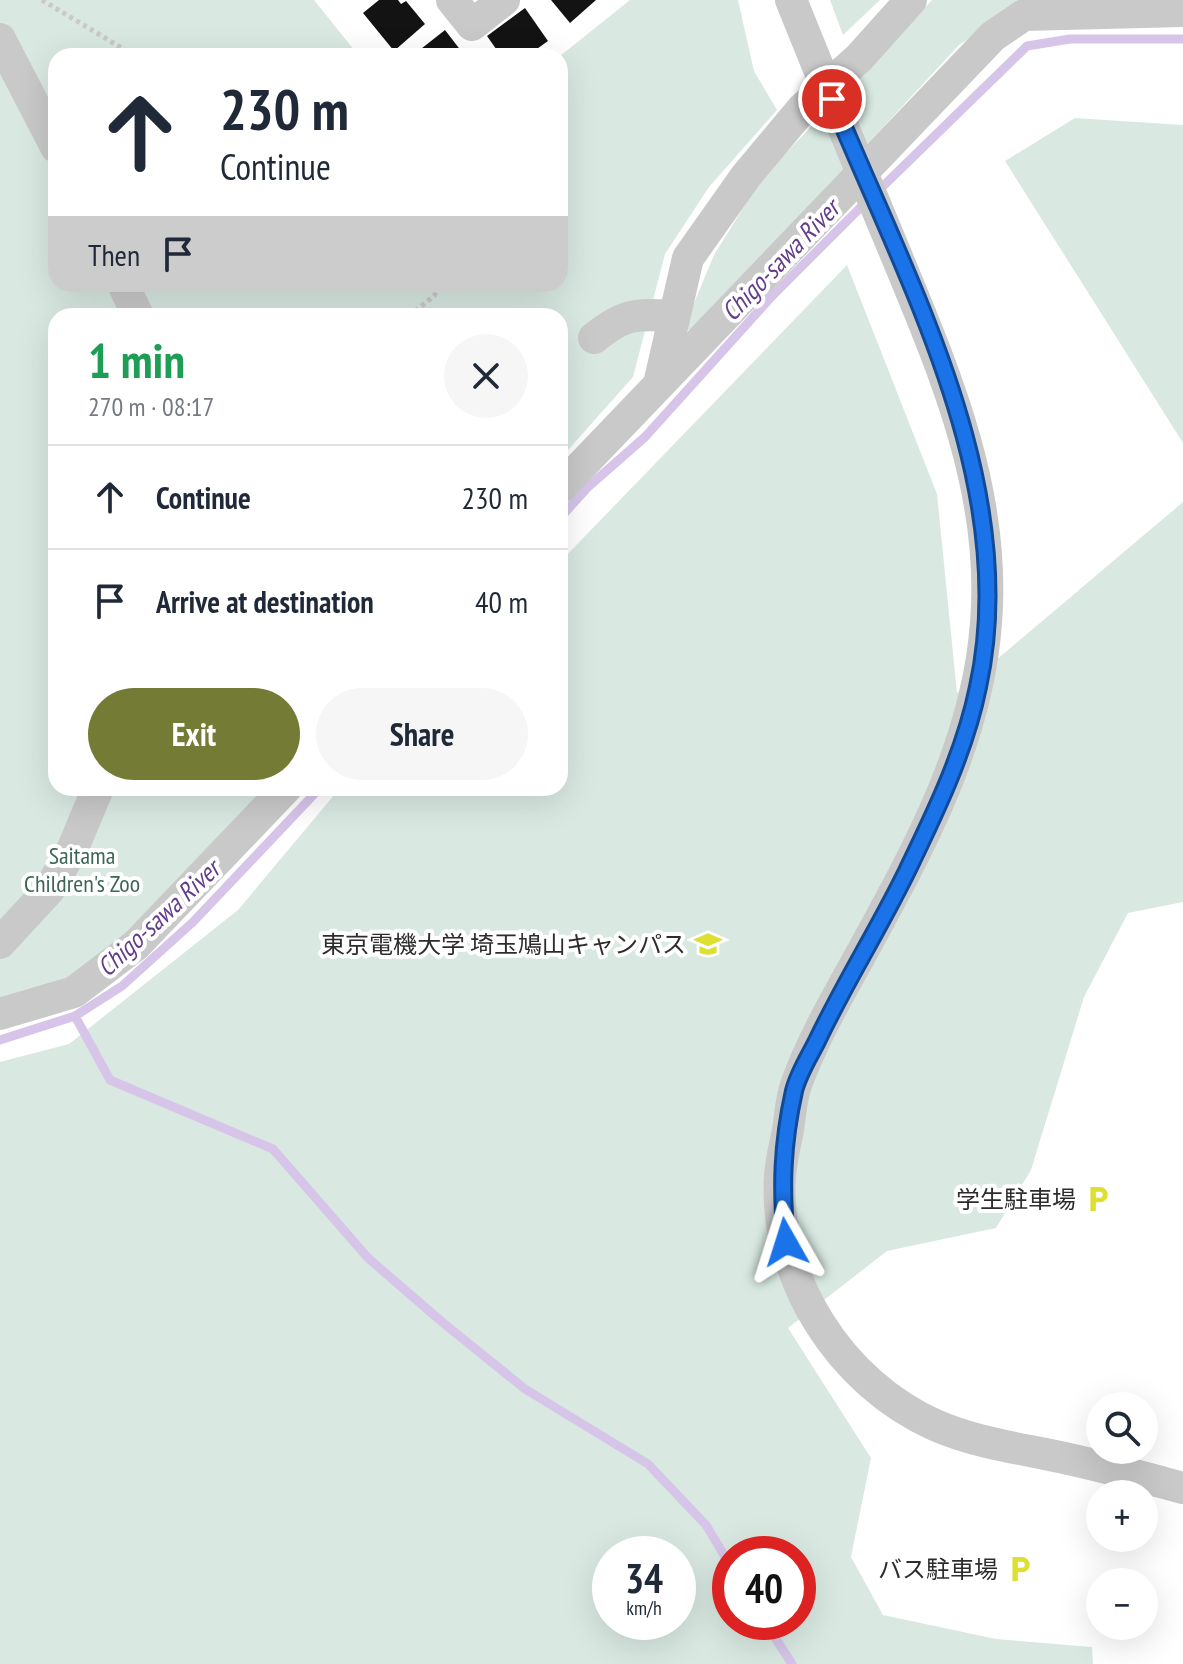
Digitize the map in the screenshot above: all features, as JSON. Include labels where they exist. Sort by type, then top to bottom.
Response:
[{"type":"street","points":[[452,0],[472,25],[504,0]]},
{"type":"street","points":[[659,384],[688,258],[746,176],[802,109],[859,58],[911,0]]},
{"type":"street","points":[[794,9],[945,369],[970,450],[984,543],[987,619],[979,686],[960,753],[907,871],[838,997],[795,1088],[780,1178],[786,1242],[800,1286],[825,1334],[861,1375],[897,1404],[935,1425],[984,1442],[1183,1488]]},
{"type":"street","points":[[568,480],[993,36],[1024,15],[1183,11]]},
{"type":"street","points":[[0,39],[48,132]]},
{"type":"street","points":[[594,338],[615,321],[634,313],[674,316]]},
{"type":"street","points":[[0,943],[49,890],[73,848],[95,796]]},
{"type":"street","points":[[0,1014],[74,992],[136,945],[278,796]]},
{"type":"path","points":[[42,0],[122,48]]},
{"type":"path","points":[[419,308],[436,292]]},
{"type":"green space","name":"Saitama Children's Zoo","points":[[0,0],[314,0],[353,48],[48,48],[48,292],[568,292],[568,50],[630,0],[738,0],[754,71],[777,110],[709,187],[665,254],[633,377],[568,450],[568,308],[48,308],[48,796],[257,796],[111,956],[71,983],[0,1005]]},
{"type":"green space","points":[[830,0],[880,0],[843,35]]},
{"type":"green space","points":[[932,0],[1030,0],[959,45],[693,333],[684,327],[714,255],[761,179]]},
{"type":"green space","points":[[1075,118],[1183,125],[1183,443],[1005,161]]},
{"type":"green space","name":"東京電機大学 埼玉鳩山キャンパス","points":[[847,265],[937,494],[957,693],[1183,502],[1183,902],[1128,913],[1084,997],[1031,1170],[996,1228],[887,1251],[788,1328],[871,1458],[851,1557],[883,1615],[996,1639],[1092,1647],[1093,1664],[0,1664],[0,1062],[69,1044],[238,910],[333,796],[568,796],[568,554]]},
{"type":"building","points":[[379,0],[398,0],[401,4],[406,1],[425,24],[397,48],[392,48],[363,13]]},
{"type":"building","points":[[551,0],[596,0],[570,23]]},
{"type":"building","points":[[525,8],[548,41],[538,48],[495,48],[487,36]]},
{"type":"building","points":[[445,30],[459,48],[422,48]]},
{"type":"waterway","name":"Chigo-sawa River","points":[[877,192],[1027,46],[1070,39],[1183,39]]},
{"type":"waterway","name":"Chigo-sawa River","points":[[568,509],[588,487],[645,437],[773,295],[866,202]]},
{"type":"waterway","name":"Chigo-sawa River","points":[[0,1040],[75,1016],[122,986],[193,922],[312,796]]},
{"type":"waterway","points":[[75,1016],[110,1080],[273,1149],[368,1258],[525,1389],[648,1464],[706,1525],[713,1536]]},
{"type":"waterway","points":[[777,1640],[792,1664]]},
{"type":"place","name":"東京電機大学 埼玉鳩山キャンパス","points":[[708,944]]},
{"type":"place","name":"学生駐車場","points":[[1098,1199]]},
{"type":"place","name":"バス駐車場","points":[[1020,1569]]},
{"type":"route","points":[[786,1242],[780,1178],[795,1088],[838,997],[907,871],[960,753],[979,686],[987,619],[984,543],[970,450],[945,369],[832,99]]}]
